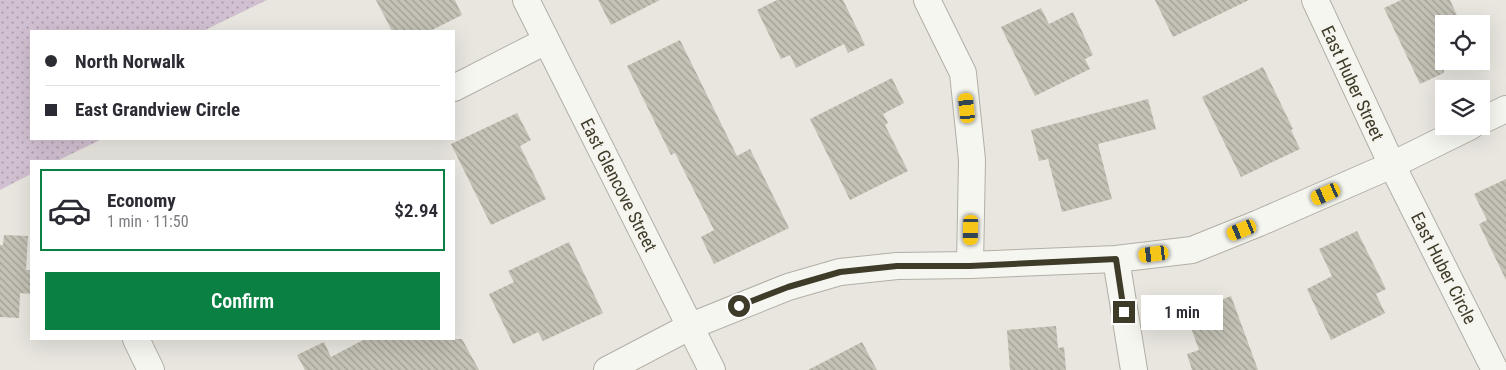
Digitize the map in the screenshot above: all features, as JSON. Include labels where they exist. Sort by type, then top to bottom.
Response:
[{"type":"street","name":"East Glencove Street","points":[[526,0],[712,370]]},
{"type":"street","points":[[927,0],[963,73],[972,160],[970,266]]},
{"type":"street","name":"East Huber Street","points":[[1315,0],[1392,165]]},
{"type":"street","points":[[455,87],[546,41]]},
{"type":"street","points":[[1490,117],[1506,109]]},
{"type":"street","points":[[606,370],[691,326],[788,287],[840,272],[897,266],[970,266],[1116,259],[1192,250],[1392,165],[1453,135]]},
{"type":"street","name":"East Huber Circle","points":[[1392,165],[1495,370]]},
{"type":"street","points":[[1116,259],[1134,370]]},
{"type":"street","points":[[136,340],[151,370]]},
{"type":"shaded area","points":[[0,0],[267,0],[205,30],[30,30],[30,140],[100,140],[59,160],[30,160],[30,175],[0,190]]},
{"type":"building","points":[[376,0],[455,0],[462,15],[432,30],[391,30]]},
{"type":"building","points":[[598,0],[660,0],[611,25]]},
{"type":"building","points":[[777,0],[843,0],[865,45],[848,53],[844,44],[796,68],[790,55],[781,59],[757,10]]},
{"type":"building","points":[[1155,0],[1249,0],[1173,37]]},
{"type":"building","points":[[1401,0],[1450,0],[1457,15],[1435,15],[1435,70],[1444,70],[1444,73],[1420,84],[1384,8]]},
{"type":"building","points":[[1041,8],[1049,24],[1073,12],[1093,55],[1085,59],[1090,69],[1035,96],[1001,27]]},
{"type":"building","points":[[680,40],[737,156],[750,149],[789,228],[714,264],[701,237],[714,230],[675,153],[671,155],[627,66]]},
{"type":"building","points":[[1263,67],[1293,129],[1291,130],[1300,149],[1241,177],[1202,97]]},
{"type":"building","points":[[892,78],[904,103],[883,114],[888,123],[885,125],[908,171],[850,200],[810,119]]},
{"type":"building","points":[[1148,99],[1156,129],[1098,144],[1112,199],[1062,212],[1048,159],[1039,161],[1031,130]]},
{"type":"building","points":[[517,113],[531,140],[520,146],[546,199],[491,225],[451,144]]},
{"type":"building","points":[[1506,179],[1506,280],[1479,224],[1487,220],[1474,194]]},
{"type":"building","points":[[1357,231],[1386,289],[1376,294],[1385,313],[1331,340],[1307,289],[1332,276],[1319,249]]},
{"type":"building","points":[[4,235],[28,236],[26,270],[30,270],[30,294],[20,293],[19,318],[0,317],[0,245],[3,245]]},
{"type":"building","points":[[569,242],[603,313],[543,341],[538,332],[513,344],[489,294],[514,282],[508,271]]},
{"type":"building","points":[[1231,296],[1258,370],[1192,370],[1187,354],[1199,350],[1190,325],[1209,318],[1204,306]]},
{"type":"building","points":[[1056,326],[1058,348],[1064,347],[1066,370],[1010,370],[1007,330]]},
{"type":"building","points":[[462,339],[479,370],[305,370],[297,355],[324,342],[331,357],[363,340]]},
{"type":"building","points":[[862,342],[877,370],[808,370]]},
{"type":"route","points":[[739,306],[788,287],[840,272],[897,266],[970,266],[1116,259],[1124,312]]}]
